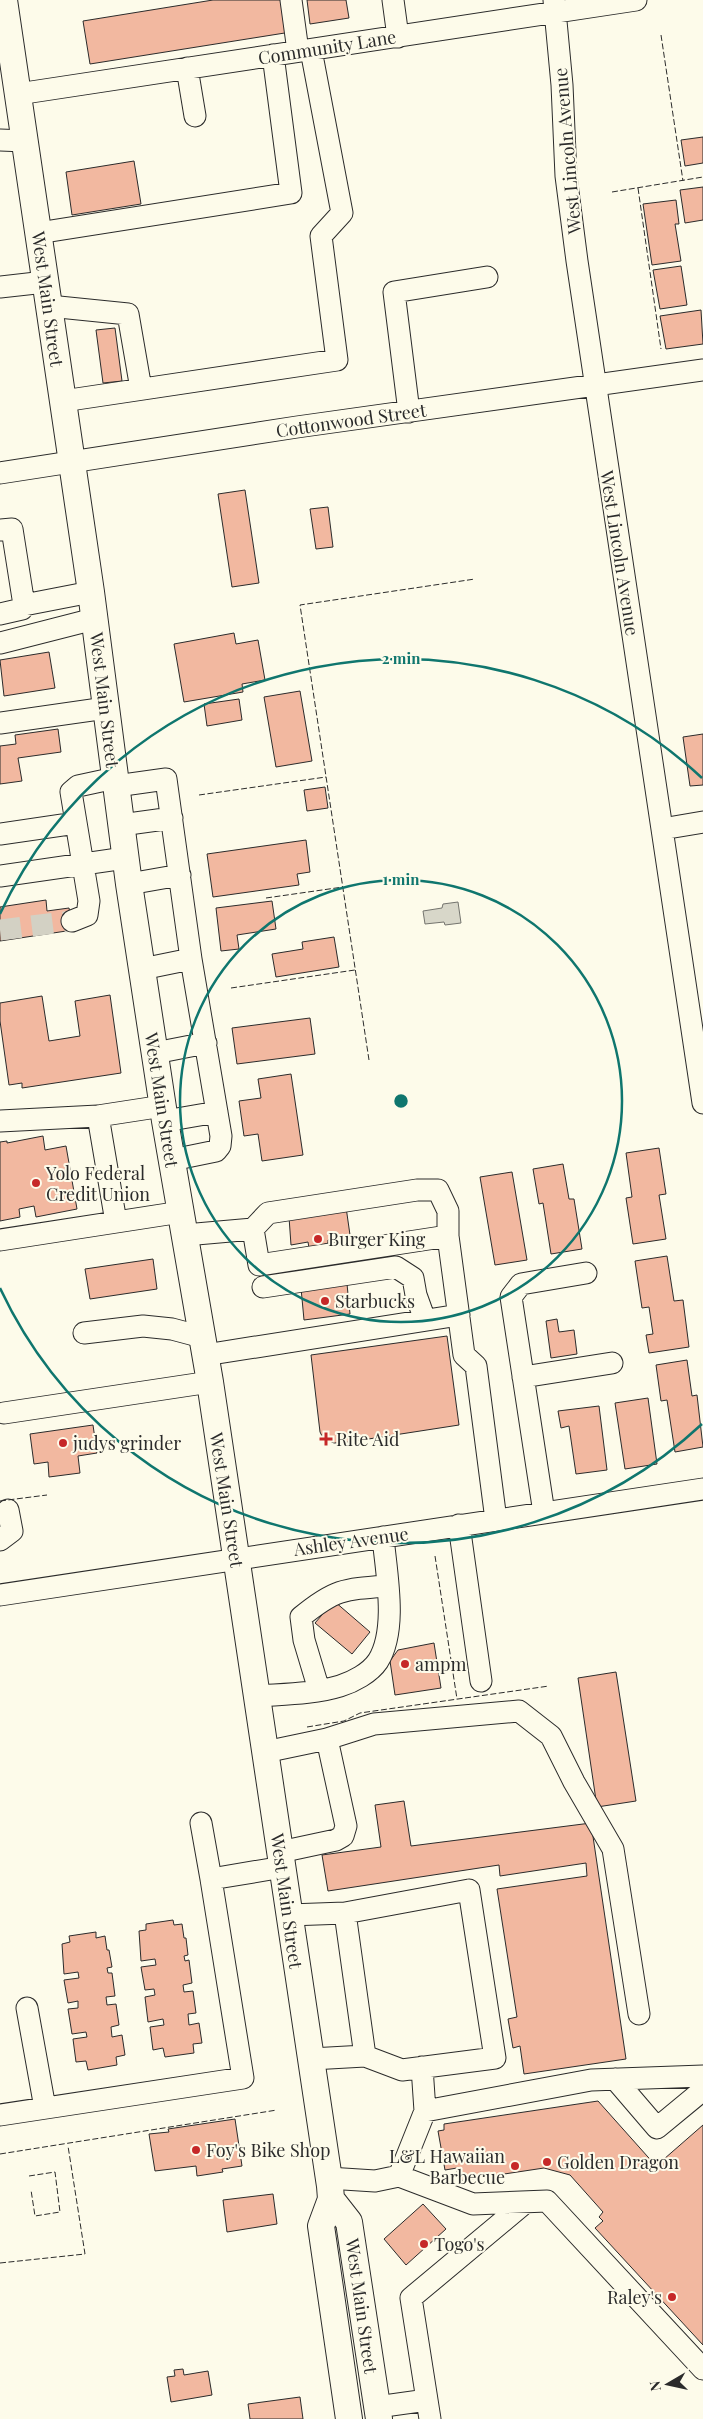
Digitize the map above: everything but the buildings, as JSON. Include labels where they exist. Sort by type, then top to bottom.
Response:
[{"type":"main road","name":"West Main Street","points":[[4,0],[7,65],[18,94],[12,140],[38,233],[91,592],[125,858],[154,1053],[210,1382],[330,2189],[349,2222],[378,2413]]},
{"type":"main road","name":"West Main Street","points":[[330,2189],[321,2226],[350,2419]]},
{"type":"street","points":[[63,401],[337,360],[321,236],[342,213],[305,50],[291,0]]},
{"type":"street","points":[[393,0],[398,36]]},
{"type":"street","name":"Community Lane","points":[[18,94],[398,36],[555,6],[636,0]]},
{"type":"street","name":"West Lincoln Avenue","points":[[555,6],[566,176],[662,829],[699,1046],[703,1103]]},
{"type":"street","points":[[38,233],[291,193],[274,55]]},
{"type":"street","points":[[188,68],[195,116]]},
{"type":"street","points":[[409,412],[394,292],[487,277]]},
{"type":"street","points":[[0,287],[47,294],[128,314],[142,389]]},
{"type":"street","name":"Cottonwood Street","points":[[0,473],[703,370]]},
{"type":"street","points":[[0,530],[12,529],[24,605]]},
{"type":"street","points":[[0,614],[22,609],[24,605],[91,592]]},
{"type":"street","points":[[0,643],[94,619]]},
{"type":"street","points":[[1,719],[106,708]]},
{"type":"street","points":[[72,921],[83,918],[89,910],[71,792],[73,788],[115,782],[166,779],[191,959],[221,1136],[220,1146],[216,1151],[172,1160]]},
{"type":"street","points":[[121,825],[172,818]]},
{"type":"street","points":[[662,829],[703,822]]},
{"type":"street","points":[[0,834],[76,823]]},
{"type":"street","points":[[0,876],[125,858]]},
{"type":"street","points":[[129,884],[180,875]]},
{"type":"street","points":[[142,969],[191,959]]},
{"type":"street","points":[[154,1053],[206,1043]]},
{"type":"street","points":[[0,1121],[217,1112]]},
{"type":"street","points":[[98,1116],[116,1222]]},
{"type":"street","points":[[253,1229],[268,1212],[417,1190],[438,1190],[448,1211],[448,1236],[464,1354],[476,1366],[496,1520]]},
{"type":"street","points":[[0,1240],[116,1222],[253,1229]]},
{"type":"street","points":[[253,1229],[259,1265],[448,1236]]},
{"type":"street","points":[[262,1286],[396,1267],[413,1278],[416,1295],[426,1320]]},
{"type":"street","points":[[544,1513],[511,1296],[521,1284],[586,1273]]},
{"type":"street","points":[[84,1333],[142,1326],[172,1329],[204,1346],[459,1315]]},
{"type":"street","points":[[523,1376],[612,1363]]},
{"type":"street","points":[[4,1413],[210,1382]]},
{"type":"street","name":"Ashley Avenue","points":[[0,1595],[703,1489]]},
{"type":"street","points":[[0,1540],[12,1531],[8,1510]]},
{"type":"street","points":[[459,1525],[481,1681]]},
{"type":"street","points":[[257,1696],[339,1687],[357,1680],[377,1661],[387,1634],[389,1608],[383,1537]]},
{"type":"street","points":[[319,1690],[304,1640],[301,1617],[322,1599],[345,1589],[388,1586]]},
{"type":"street","points":[[265,1752],[327,1739],[374,1724],[519,1711],[551,1736],[574,1782],[613,1849],[639,2014]]},
{"type":"street","points":[[211,1879],[281,1860],[343,1836],[346,1826],[327,1739]]},
{"type":"street","points":[[0,2115],[243,2078],[202,1824]]},
{"type":"street","points":[[289,1915],[345,1913],[469,1890],[495,2058],[402,2070],[364,2056],[311,2059]]},
{"type":"street","points":[[345,1913],[364,2056]]},
{"type":"street","points":[[27,2008],[45,2108]]},
{"type":"street","points":[[399,2176],[425,2111],[422,2067]]},
{"type":"street","points":[[425,2111],[590,2080],[703,2076]]},
{"type":"street","points":[[615,2079],[657,2128],[703,2090]]},
{"type":"street","points":[[330,2189],[399,2176],[473,2204],[547,2201],[703,2369]]},
{"type":"street","points":[[378,2413],[428,2409],[411,2298],[526,2202]]},
{"type":"shaded area","points":[[458,902],[461,923],[445,925],[444,922],[425,924],[423,911],[442,908],[443,904]]},
{"type":"tunnel","points":[[0,930],[72,921]]},
{"type":"fence","points":[[661,35],[683,181]]},
{"type":"fence","points":[[612,192],[703,177]]},
{"type":"fence","points":[[638,188],[661,349]]},
{"type":"fence","points":[[369,1060],[300,605],[475,579]]},
{"type":"fence","points":[[199,795],[326,777]]},
{"type":"fence","points":[[266,898],[343,887]]},
{"type":"fence","points":[[231,988],[355,970]]},
{"type":"fence","points":[[0,1501],[47,1495]]},
{"type":"fence","points":[[435,1556],[457,1699]]},
{"type":"fence","points":[[307,1727],[344,1721],[360,1713],[549,1686]]},
{"type":"fence","points":[[0,2154],[277,2110]]},
{"type":"fence","points":[[0,2263],[85,2254],[68,2146]]},
{"type":"fence","points":[[29,2176],[55,2172],[60,2212],[35,2216],[31,2190]]},
{"type":"place","name":"Yolo Federal Credit Union","points":[[36,1183]]},
{"type":"place","name":"Burger King","points":[[318,1239]]},
{"type":"place","name":"Starbucks","points":[[325,1301]]},
{"type":"place","name":"Rite Aid","points":[[326,1439]]},
{"type":"place","name":"judys grinder","points":[[63,1443]]},
{"type":"place","name":"ampm","points":[[405,1664]]},
{"type":"place","name":"Foy's Bike Shop","points":[[196,2150]]},
{"type":"place","name":"Golden Dragon","points":[[547,2162]]},
{"type":"place","name":"L&L Hawaiian Barbecue","points":[[515,2166]]},
{"type":"place","name":"Togo's","points":[[424,2244]]},
{"type":"place","name":"Raley's","points":[[672,2297]]}]
